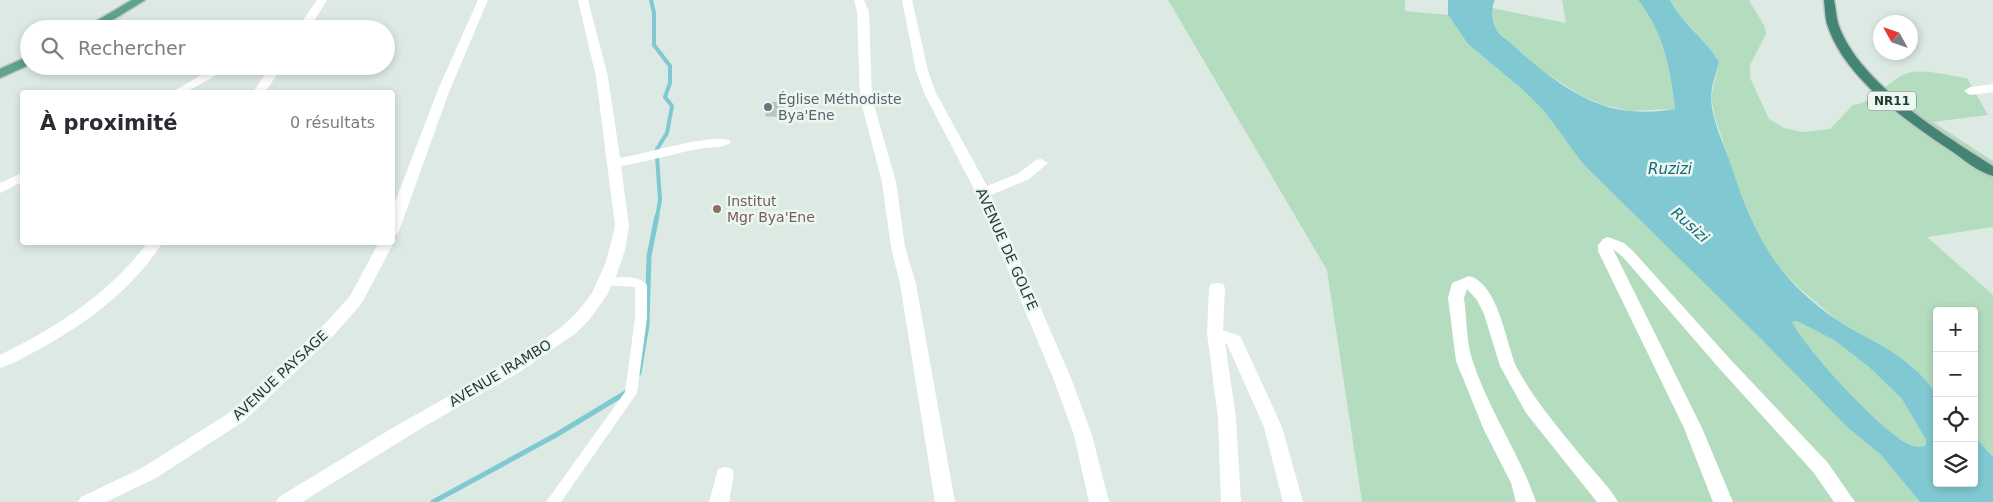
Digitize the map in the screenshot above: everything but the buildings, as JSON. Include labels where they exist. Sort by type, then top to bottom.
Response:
[{"type":"highway","name":"NR11","points":[[1829,0],[1828,9],[1832,25],[1862,72],[1892,102],[1929,131],[1993,172]]},
{"type":"main road","points":[[105,20],[140,0]]},
{"type":"main road","points":[[0,74],[20,64]]},
{"type":"street","points":[[309,20],[322,0]]},
{"type":"street","points":[[395,224],[443,92],[483,0]]},
{"type":"street","name":"AVENUE IRAMBO","points":[[286,502],[426,417],[525,360],[579,320],[607,282],[619,246],[622,226],[602,77],[583,0]]},
{"type":"street","points":[[859,0],[863,12],[866,98],[889,182],[898,247],[910,294],[945,502]]},
{"type":"street","name":"AVENUE DE GOLFE","points":[[907,0],[922,71],[930,93],[983,193],[1062,378],[1082,435],[1099,502]]},
{"type":"street","points":[[182,90],[210,75]]},
{"type":"street","points":[[260,90],[271,75]]},
{"type":"street","points":[[1970,91],[1993,88]]},
{"type":"street","points":[[613,163],[642,158],[683,147],[724,142]]},
{"type":"street","points":[[983,193],[1024,176],[1040,163]]},
{"type":"street","points":[[0,189],[20,177]]},
{"type":"street","points":[[1723,502],[1693,428],[1606,251],[1605,245],[1608,242],[1619,246],[1628,254],[1821,468],[1845,502]]},
{"type":"street","points":[[0,362],[52,336],[85,314],[134,272],[154,245]]},
{"type":"street","name":"AVENUE PAYSAGE","points":[[88,502],[149,473],[238,416],[328,331],[356,299],[385,245]]},
{"type":"street","points":[[1526,502],[1520,483],[1493,430],[1464,361],[1456,298],[1458,287],[1469,281],[1484,297],[1492,314],[1508,366],[1532,408],[1608,502]]},
{"type":"street","points":[[552,502],[632,388],[641,318],[641,285],[636,282],[607,282]]},
{"type":"street","points":[[1217,288],[1215,333],[1227,418],[1231,502]]},
{"type":"street","points":[[1215,333],[1234,340],[1260,395],[1273,428],[1293,502]]},
{"type":"street","points":[[718,502],[726,474]]},
{"type":"green space","points":[[1168,0],[1405,0],[1405,11],[1448,15],[1468,44],[1522,89],[1545,112],[1583,164],[1763,341],[1847,427],[1881,455],[1920,502],[1362,502],[1327,270]]},
{"type":"green space","points":[[1562,0],[1638,0],[1660,38],[1668,65],[1675,109],[1630,111],[1603,105],[1580,95],[1541,70],[1495,29],[1492,8],[1566,23]]},
{"type":"green space","points":[[1670,0],[1749,0],[1765,27],[1766,34],[1750,65],[1750,78],[1769,119],[1784,128],[1802,132],[1830,129],[1853,105],[1868,100],[1898,78],[1911,72],[1918,71],[1967,78],[1988,115],[1933,122],[1993,161],[1993,227],[1927,237],[1993,295],[1993,457],[1978,440],[1978,307],[1933,307],[1933,390],[1912,366],[1897,355],[1837,320],[1799,288],[1775,263],[1757,234],[1736,180],[1715,118],[1711,97],[1719,62],[1708,46],[1675,9]]},
{"type":"green space","points":[[1797,321],[1834,340],[1869,367],[1902,399],[1926,440],[1925,446],[1913,446],[1900,439],[1866,410],[1813,352],[1792,322]]},
{"type":"water","name":"Ruzizi","points":[[1448,0],[1495,0],[1492,14],[1497,31],[1533,63],[1577,94],[1611,108],[1629,111],[1675,109],[1671,79],[1660,38],[1647,12],[1638,0],[1670,0],[1719,62],[1711,95],[1713,114],[1741,193],[1759,235],[1770,254],[1783,272],[1816,304],[1846,326],[1903,359],[1933,389],[1933,487],[1978,487],[1978,440],[1993,457],[1993,502],[1920,502],[1881,455],[1847,427],[1763,341],[1583,164],[1545,112],[1522,89],[1468,44],[1448,15]],"holes":[[[1797,321],[1834,340],[1869,367],[1902,399],[1926,440],[1925,446],[1913,446],[1884,427],[1829,371],[1792,322]]]},
{"type":"waterway","points":[[651,0],[654,13],[654,45],[670,66],[670,83],[665,97],[672,106],[667,133],[657,149]]},
{"type":"waterway","points":[[657,157],[660,200],[657,217]]},
{"type":"waterway","points":[[639,373],[647,325],[649,256],[657,216]]},
{"type":"waterway","points":[[433,502],[556,435],[627,392]]},
{"type":"place","name":"Église Méthodiste Bya'Ene","points":[[768,107]]},
{"type":"place","name":"Institut Mgr Bya'Ene","points":[[717,209]]},
{"type":"water label","name":"Rusizi","points":[[1690,225]]}]
